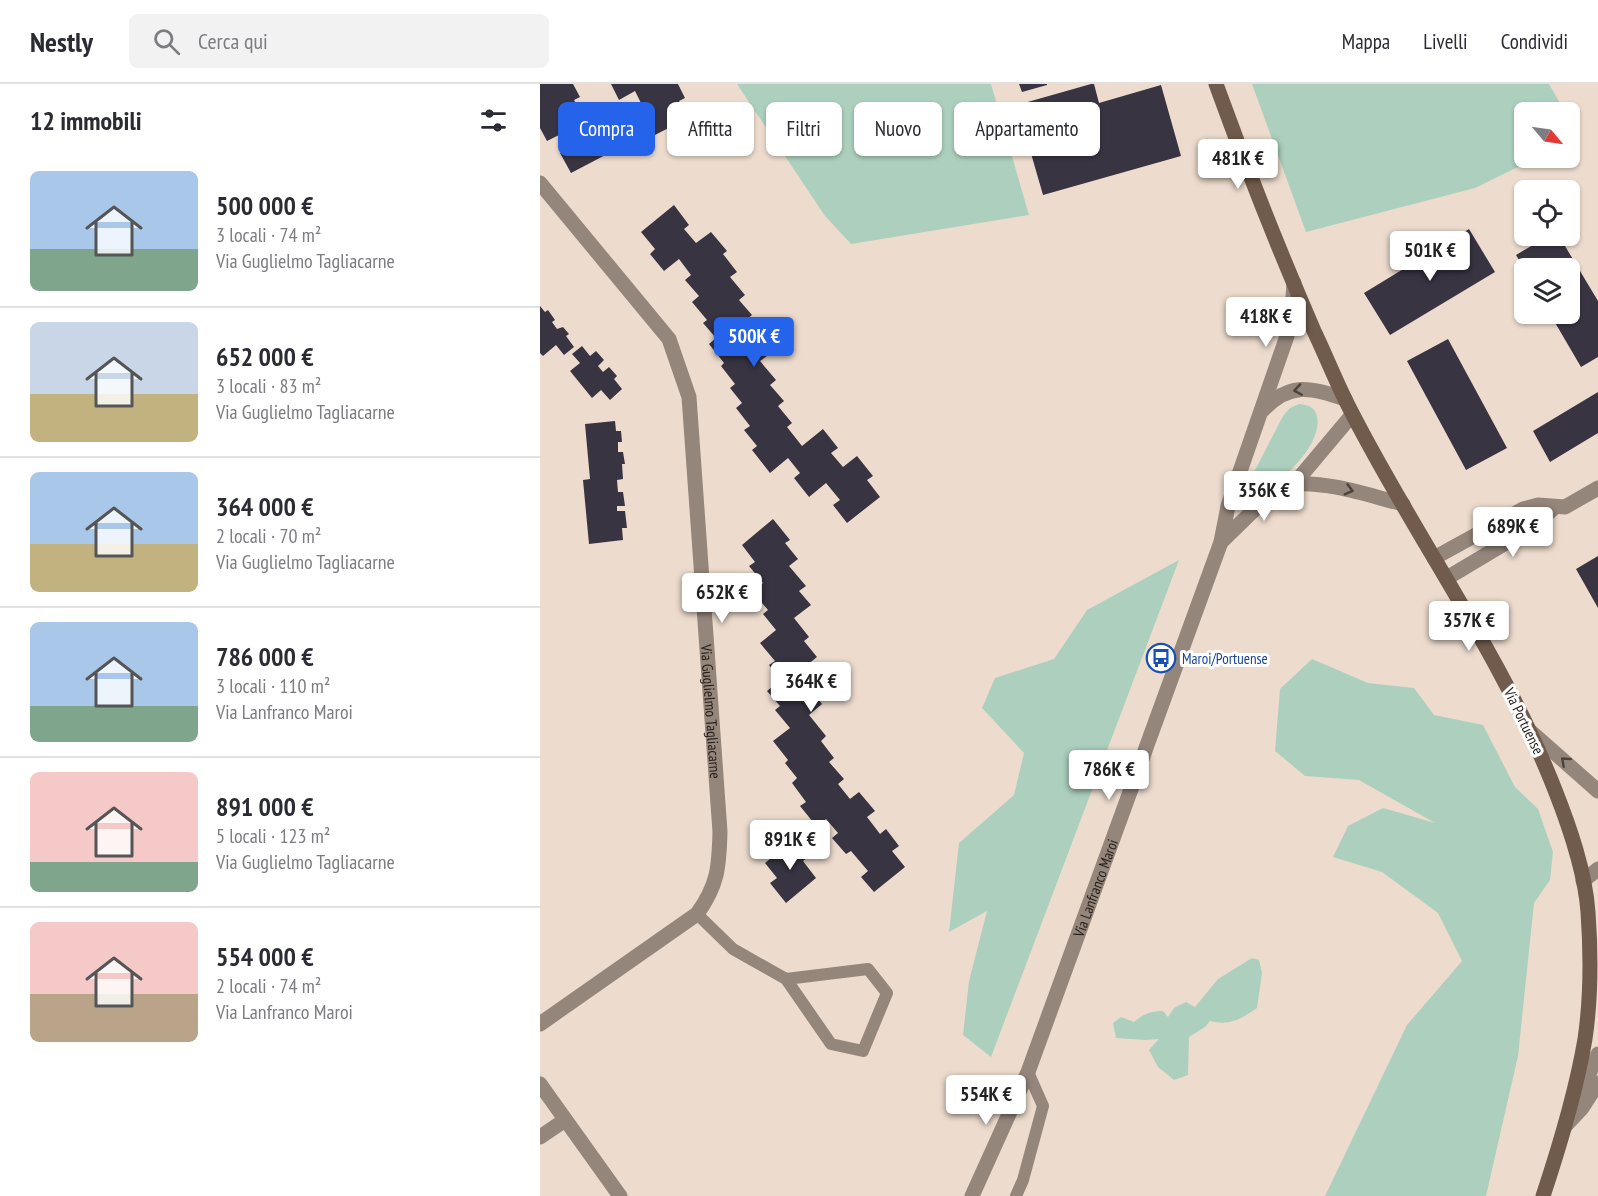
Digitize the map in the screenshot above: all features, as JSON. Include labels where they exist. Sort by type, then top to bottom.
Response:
[{"type":"main road","name":"Via Portuense","points":[[1216,84],[1294,284],[1352,415],[1447,578],[1531,732],[1562,809],[1593,915],[1587,1019],[1581,1058],[1566,1125],[1543,1196]]},
{"type":"street","name":"Via Guglielmo Tagliacarne","points":[[540,183],[669,339],[689,397],[720,832],[719,864],[710,896],[697,914],[540,1024]]},
{"type":"street","name":"Via Lanfranco Maroi","points":[[972,1196],[1028,1071],[1221,542],[1228,506],[1289,329],[1294,284]]},
{"type":"street","points":[[1258,416],[1274,400],[1293,390],[1318,390],[1345,399]]},
{"type":"street","name":"Via Lanfranco Maroi","points":[[1221,542],[1258,506],[1294,484],[1352,415]]},
{"type":"street","points":[[1294,484],[1334,486],[1403,504]]},
{"type":"street","points":[[1434,558],[1523,509],[1538,505],[1565,507],[1598,488]]},
{"type":"street","points":[[1447,578],[1534,526],[1555,507]]},
{"type":"street","points":[[1531,732],[1598,791]]},
{"type":"street","points":[[1583,881],[1598,869]]},
{"type":"street","points":[[1566,1125],[1598,1054]]},
{"type":"street","points":[[1566,1125],[1588,1101],[1598,1083]]},
{"type":"street","points":[[540,1084],[620,1196]]},
{"type":"street","points":[[540,1137],[565,1120]]},
{"type":"lane","points":[[697,914],[733,949],[786,979],[831,1044],[863,1051],[887,993],[868,969],[786,979]]},
{"type":"lane","points":[[1017,1196],[1043,1106],[1028,1071]]},
{"type":"green space","points":[[737,84],[991,84],[996,102],[954,102],[954,156],[1012,156],[1029,215],[851,244],[825,216],[785,156],[842,156],[842,102],[766,102],[766,128],[754,110],[754,102],[749,102]]},
{"type":"green space","points":[[1252,84],[1549,84],[1559,102],[1514,102],[1514,168],[1516,168],[1475,188],[1306,232]]},
{"type":"green space","points":[[1299,404],[1315,410],[1317,427],[1314,439],[1299,461],[1279,480],[1260,494],[1252,493],[1249,487],[1251,478],[1283,416],[1290,408]]},
{"type":"green space","points":[[1179,560],[991,1057],[963,1035],[969,981],[987,911],[949,932],[959,843],[1014,795],[1024,753],[982,708],[995,678],[1054,659],[1087,610]]},
{"type":"green space","points":[[1312,659],[1368,683],[1414,688],[1434,715],[1483,725],[1515,787],[1538,809],[1553,852],[1550,880],[1534,903],[1518,1056],[1486,1196],[1325,1196],[1407,1025],[1462,961],[1438,913],[1382,872],[1333,857],[1348,826],[1383,808],[1435,823],[1359,780],[1305,776],[1275,751],[1280,689]]},
{"type":"green space","points":[[1252,958],[1259,960],[1262,973],[1257,1008],[1235,1020],[1224,1023],[1210,1021],[1189,1037],[1188,1075],[1174,1080],[1158,1067],[1149,1050],[1159,1039],[1116,1038],[1113,1023],[1121,1017],[1134,1022],[1144,1015],[1155,1012],[1163,1011],[1168,1017],[1174,1008],[1186,1002],[1195,1007],[1218,979]]},
{"type":"building","points":[[540,84],[573,84],[580,97],[574,100],[575,102],[558,102],[558,136],[547,141],[540,128]]},
{"type":"building","points":[[611,84],[678,84],[685,98],[680,102],[667,102],[667,129],[655,135],[655,102],[640,102],[635,91],[619,100]]},
{"type":"building","points":[[1019,84],[1047,84],[1047,85],[1022,92]]},
{"type":"building","points":[[1094,84],[1099,102],[1028,102]]},
{"type":"building","points":[[1161,85],[1181,156],[1043,195],[1032,156],[1100,156],[1100,103]]},
{"type":"building","points":[[562,156],[603,156],[571,173]]},
{"type":"building","points":[[674,205],[689,225],[684,229],[696,243],[711,232],[727,251],[723,254],[737,272],[730,277],[745,295],[739,300],[752,315],[747,319],[760,335],[754,340],[767,356],[760,361],[776,380],[770,385],[784,401],[778,406],[792,423],[787,427],[802,446],[823,429],[838,448],[831,453],[843,467],[857,456],[873,476],[867,480],[880,497],[847,523],[833,505],[840,500],[826,483],[809,497],[794,478],[800,473],[788,458],[770,473],[752,450],[757,446],[744,430],[750,426],[736,408],[742,403],[730,388],[735,384],[721,366],[724,363],[709,344],[716,338],[703,323],[707,320],[692,302],[699,296],[685,280],[691,275],[679,259],[664,271],[650,254],[655,249],[641,232]]},
{"type":"building","points":[[1469,229],[1495,272],[1390,335],[1364,293]]},
{"type":"building","points":[[1531,246],[1565,246],[1572,258],[1518,258],[1516,255]]},
{"type":"building","points":[[1580,271],[1598,301],[1598,357],[1581,367],[1556,324],[1580,324]]},
{"type":"building","points":[[540,306],[545,312],[548,310],[555,320],[552,322],[557,329],[563,327],[569,334],[566,336],[574,347],[564,355],[556,345],[543,356],[540,353]]},
{"type":"building","points":[[1448,339],[1507,448],[1466,470],[1407,361]]},
{"type":"building","points":[[582,346],[590,356],[596,351],[604,360],[598,366],[603,372],[609,367],[617,376],[614,379],[622,389],[610,400],[601,390],[592,398],[570,371],[580,363],[572,354]]},
{"type":"building","points":[[1598,392],[1598,433],[1550,462],[1533,431]]},
{"type":"building","points":[[615,421],[616,431],[621,431],[622,442],[618,442],[618,452],[623,452],[625,464],[622,464],[623,479],[617,480],[618,492],[623,492],[625,506],[617,506],[617,511],[625,511],[627,528],[622,528],[623,540],[589,544],[583,480],[590,479],[585,424]]},
{"type":"building","points":[[773,519],[790,540],[785,543],[798,559],[789,566],[806,586],[799,591],[811,605],[794,618],[809,637],[804,641],[817,657],[802,669],[815,685],[810,689],[822,704],[809,715],[826,736],[821,741],[834,758],[829,762],[844,779],[838,784],[850,799],[859,792],[875,811],[867,817],[880,834],[886,829],[899,846],[892,851],[905,867],[874,892],[861,877],[868,871],[851,851],[846,854],[832,838],[838,833],[826,819],[817,827],[800,806],[806,802],[792,783],[797,778],[785,763],[788,760],[773,741],[790,728],[775,710],[780,706],[767,691],[781,680],[769,665],[775,661],[760,643],[776,630],[763,614],[768,610],[752,591],[763,583],[749,566],[755,562],[742,545]]},
{"type":"building","points":[[1598,556],[1598,608],[1576,569]]},
{"type":"building","points":[[794,839],[808,857],[803,861],[816,878],[786,903],[770,883],[777,878],[765,863]]},
{"type":"place","name":"Maroi/Portuense","points":[[1161,658]]}]
